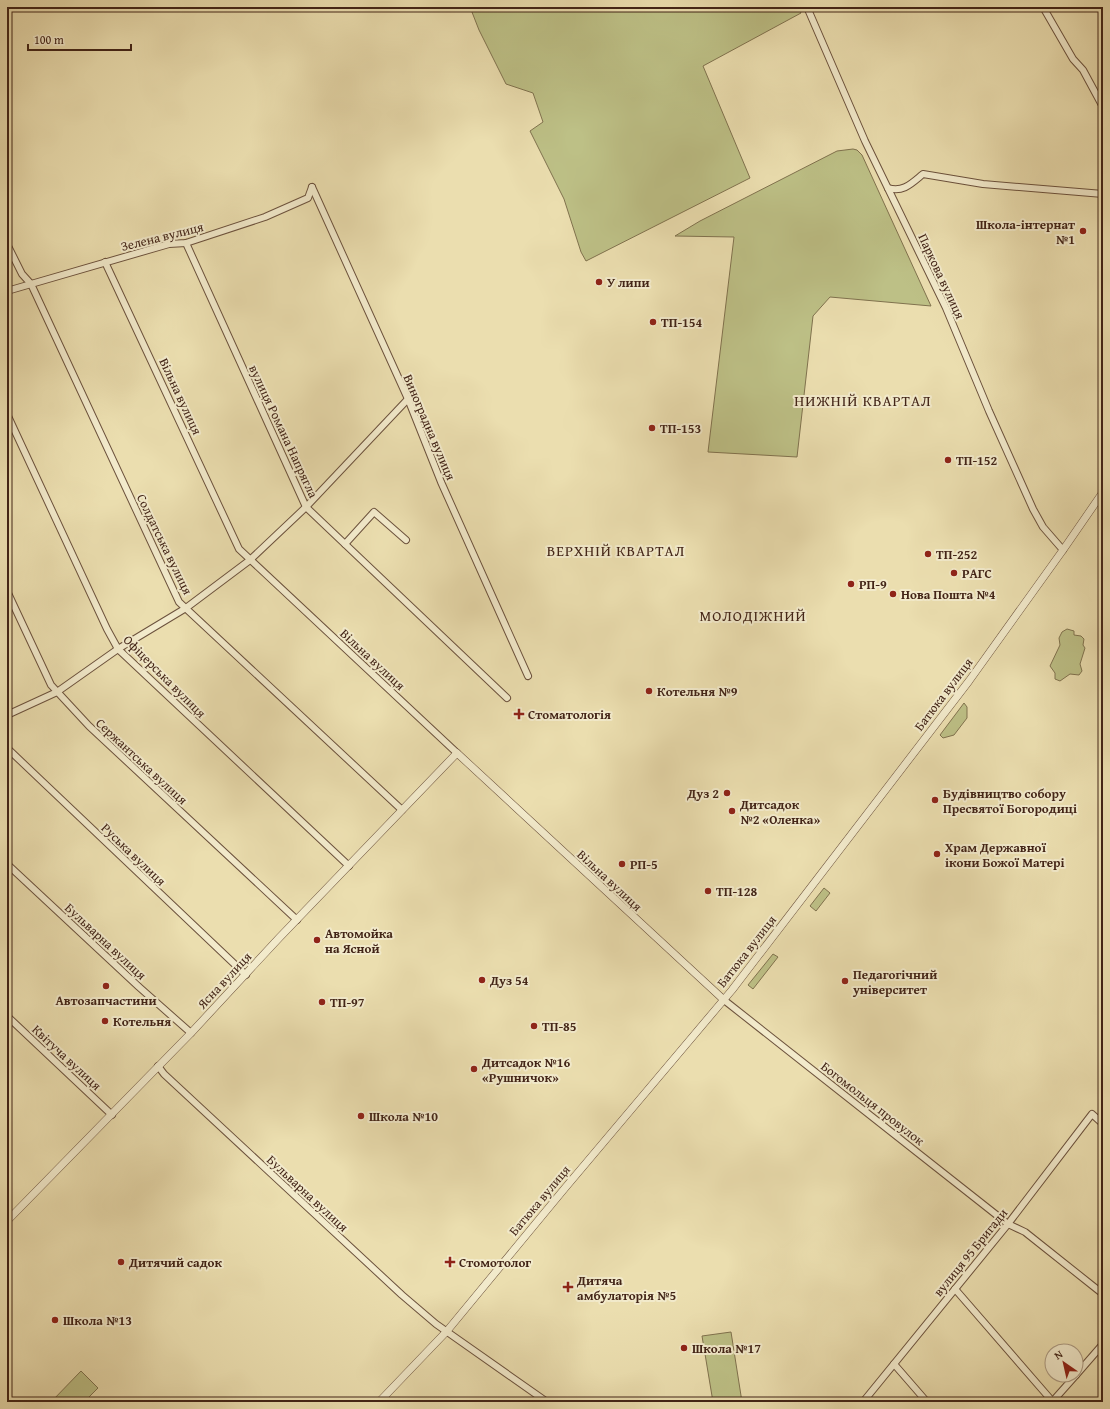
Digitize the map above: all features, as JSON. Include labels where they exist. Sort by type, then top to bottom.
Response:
[{"type":"street","name":"Паркова вулиця","points":[[807,7],[865,141],[946,308],[989,411],[1033,509],[1043,528],[1063,550]]},
{"type":"street","points":[[1043,7],[1073,59],[1083,70],[1103,107]]},
{"type":"street","points":[[888,188],[900,190],[923,174],[982,184],[1103,194]]},
{"type":"street","name":"Зелена вулиця","points":[[7,291],[169,244],[186,243],[265,217],[308,198],[312,187]]},
{"type":"street","name":"Виноградна вулиця","points":[[312,187],[408,399],[441,482],[528,676]]},
{"type":"street","name":"вулиця Романа Напрягла","points":[[186,243],[306,507],[507,698]]},
{"type":"street","name":"Солдатська вулиця","points":[[7,244],[22,274],[31,284],[179,602],[402,810]]},
{"type":"street","name":"Вільна вулиця","points":[[105,262],[239,549],[724,1000]]},
{"type":"street","points":[[7,715],[57,692],[118,649],[186,608],[250,560],[306,507],[408,399]]},
{"type":"street","name":"Офіцерська вулиця","points":[[7,414],[107,629],[118,649],[349,866]]},
{"type":"street","name":"Батюка вулиця","points":[[379,1402],[447,1331],[569,1183],[724,1000],[969,681],[1103,492]]},
{"type":"street","points":[[345,544],[374,512],[406,540]]},
{"type":"street","name":"Сержантська вулиця","points":[[7,591],[51,685],[57,692],[89,726],[297,920]]},
{"type":"street","name":"Руська вулиця","points":[[7,748],[246,975]]},
{"type":"street","name":"Ясна вулиця","points":[[7,1221],[191,1033],[457,753]]},
{"type":"street","name":"Бульварна вулиця","points":[[7,864],[139,987],[191,1033]]},
{"type":"street","name":"Богомольця провулок","points":[[724,1000],[1008,1224],[1025,1232],[1103,1294]]},
{"type":"street","name":"Квітуча вулиця","points":[[7,1016],[112,1114]]},
{"type":"street","name":"Бульварна вулиця","points":[[158,1066],[169,1080],[402,1295],[436,1324],[547,1402]]},
{"type":"street","name":"вулиця 95 Бригади","points":[[863,1402],[1008,1224],[1092,1114],[1103,1124]]},
{"type":"street","points":[[955,1289],[1053,1402],[1069,1383]]},
{"type":"street","points":[[1084,1366],[1103,1344]]},
{"type":"street","points":[[894,1364],[927,1402]]},
{"type":"green space","points":[[470,7],[798,7],[801,13],[703,66],[750,178],[586,261],[581,252],[564,199],[530,131],[543,122],[533,93],[506,84],[479,30]]},
{"type":"green space","points":[[857,150],[862,155],[931,306],[830,297],[813,316],[797,457],[708,452],[734,237],[675,236],[700,221],[837,151]]},
{"type":"green space","points":[[1067,629],[1074,631],[1074,635],[1081,636],[1084,639],[1083,645],[1085,648],[1080,664],[1082,671],[1079,675],[1070,674],[1060,681],[1055,679],[1055,673],[1050,666],[1060,645],[1059,638],[1062,632]]},
{"type":"green space","points":[[964,703],[967,707],[967,718],[954,735],[943,738],[940,735]]},
{"type":"green space","points":[[824,888],[830,893],[816,911],[810,906]]},
{"type":"green space","points":[[773,954],[778,957],[753,989],[748,985]]},
{"type":"green space","points":[[731,1332],[742,1402],[713,1402],[702,1336]]},
{"type":"green space","points":[[81,1371],[98,1388],[84,1402],[51,1402]]},
{"type":"place","name":"Школа-інтернат №1","points":[[1083,231]]},
{"type":"place","name":"У липи","points":[[599,282]]},
{"type":"place","name":"ТП-154","points":[[653,322]]},
{"type":"place","name":"ТП-153","points":[[652,428]]},
{"type":"place","name":"ТП-152","points":[[948,460]]},
{"type":"place","name":"ТП-252","points":[[928,554]]},
{"type":"place","name":"РАГС","points":[[954,573]]},
{"type":"place","name":"РП-9","points":[[851,584]]},
{"type":"place","name":"Нова Пошта №4","points":[[893,594]]},
{"type":"place","name":"Котельня №9","points":[[649,691]]},
{"type":"place","name":"Стоматологія","points":[[519,714]]},
{"type":"place","name":"Дуз 2","points":[[727,793]]},
{"type":"place","name":"Будівництво собору Пресвятої Богородиці","points":[[935,800]]},
{"type":"place","name":"Дитсадок №2 «Оленка»","points":[[732,811]]},
{"type":"place","name":"Храм Державної ікони Божої Матері","points":[[937,854]]},
{"type":"place","name":"РП-5","points":[[622,864]]},
{"type":"place","name":"ТП-128","points":[[708,891]]},
{"type":"place","name":"Автомойка на Ясной","points":[[317,940]]},
{"type":"place","name":"Дуз 54","points":[[482,980]]},
{"type":"place","name":"Педагогічний університет","points":[[845,981]]},
{"type":"place","name":"Автозапчастини","points":[[106,986]]},
{"type":"place","name":"ТП-97","points":[[322,1002]]},
{"type":"place","name":"Котельня","points":[[105,1021]]},
{"type":"place","name":"ТП-85","points":[[534,1026]]},
{"type":"place","name":"Дитсадок №16 «Рушничок»","points":[[474,1069]]},
{"type":"place","name":"Школа №10","points":[[361,1116]]},
{"type":"place","name":"Дитячий садок","points":[[121,1262]]},
{"type":"place","name":"Стомотолог","points":[[450,1262]]},
{"type":"place","name":"Дитяча амбулаторія №5","points":[[568,1287]]},
{"type":"place","name":"Школа №13","points":[[55,1320]]},
{"type":"place","name":"Школа №17","points":[[684,1348]]},
{"type":"district","name":"НИЖНІЙ КВАРТАЛ","points":[[863,401]]},
{"type":"district","name":"ВЕРХНІЙ КВАРТАЛ","points":[[616,551]]},
{"type":"district","name":"МОЛОДІЖНИЙ","points":[[753,616]]}]
